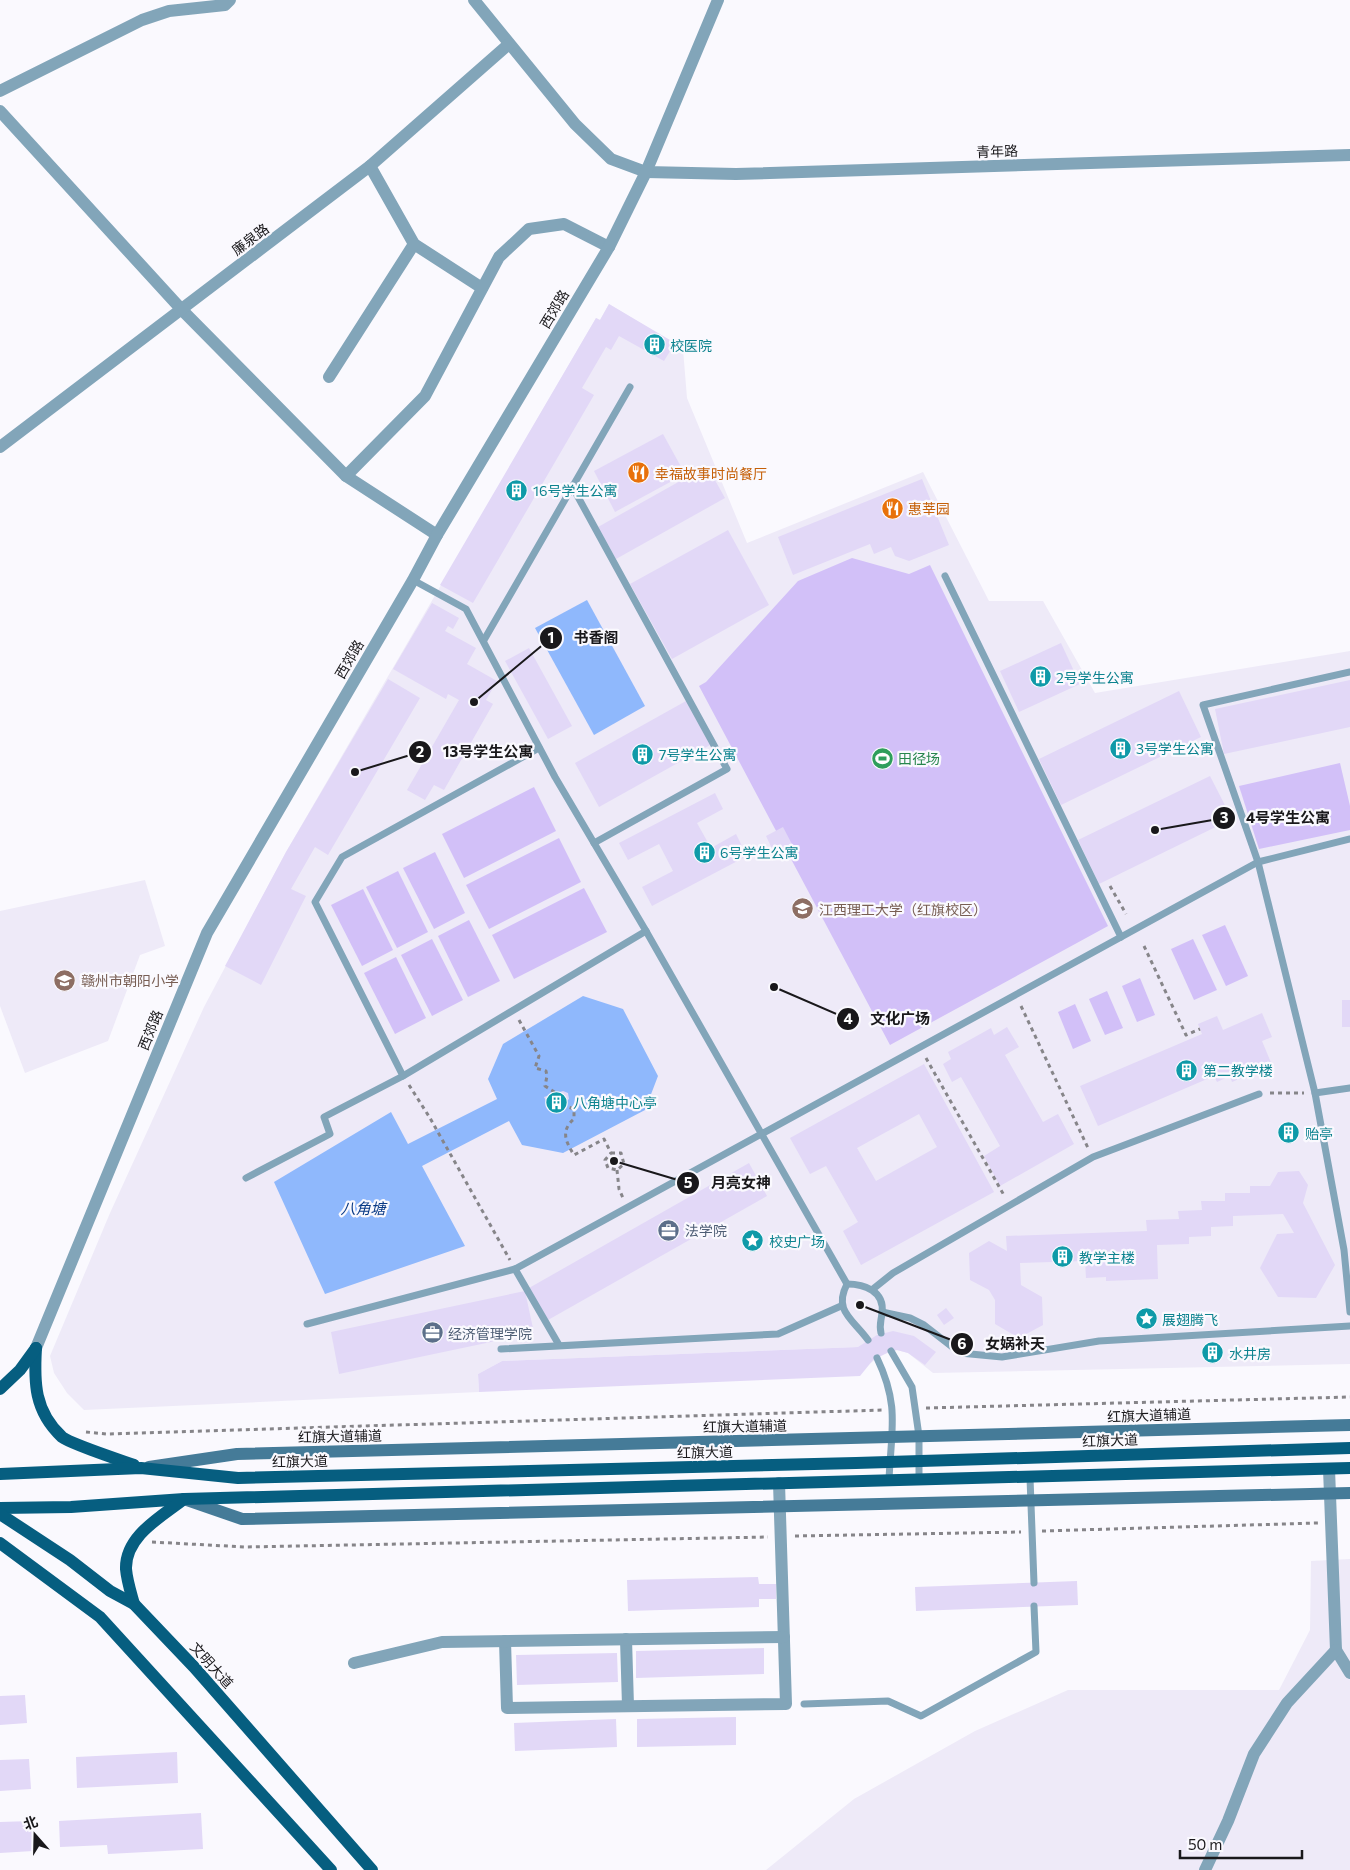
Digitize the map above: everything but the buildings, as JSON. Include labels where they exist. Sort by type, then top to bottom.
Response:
[{"type":"main road","points":[[0,1389],[20,1370],[36,1348]]},
{"type":"main road","points":[[36,1348],[36,1394],[53,1426],[63,1438],[141,1468]]},
{"type":"main road","name":"红旗大道辅道","points":[[141,1468],[237,1454],[1350,1425]]},
{"type":"main road","name":"红旗大道","points":[[0,1474],[141,1468],[238,1478],[890,1462],[1350,1448]]},
{"type":"main road","points":[[0,1508],[71,1507],[184,1499],[1350,1468]]},
{"type":"main road","points":[[184,1499],[242,1519],[1350,1493]]},
{"type":"main road","points":[[134,1604],[126,1571],[126,1559],[134,1541],[142,1531],[184,1499]]},
{"type":"main road","name":"文明大道","points":[[0,1514],[70,1560],[110,1591],[134,1604],[194,1667],[372,1870]]},
{"type":"main road","points":[[0,1543],[100,1617],[331,1870]]},
{"type":"street","points":[[0,91],[142,20],[169,11],[225,5],[230,0]]},
{"type":"street","name":"青年路","points":[[474,0],[575,124],[611,159],[646,172],[736,174],[1350,155]]},
{"type":"street","name":"西郊路","points":[[36,1348],[207,933],[413,580],[437,535],[609,247],[646,172],[718,0]]},
{"type":"street","name":"廉泉路","points":[[0,447],[370,166],[509,44]]},
{"type":"street","points":[[0,111],[182,310],[346,476],[437,535]]},
{"type":"street","points":[[370,166],[414,244],[482,288]]},
{"type":"street","points":[[346,476],[425,396],[499,256],[529,229],[564,224],[609,247]]},
{"type":"street","points":[[329,377],[414,244]]},
{"type":"street","points":[[1329,1469],[1336,1650],[1350,1673]]},
{"type":"street","points":[[505,1641],[507,1708],[786,1704],[779,1483]]},
{"type":"street","points":[[354,1663],[442,1642],[784,1638]]},
{"type":"street","points":[[626,1640],[628,1706]]},
{"type":"street","points":[[1336,1650],[1350,1664]]},
{"type":"street","points":[[1205,1870],[1228,1820],[1254,1754],[1287,1703],[1336,1650]]},
{"type":"lane","points":[[484,640],[630,387]]},
{"type":"lane","points":[[572,486],[727,769],[594,843]]},
{"type":"lane","points":[[945,576],[1121,937]]},
{"type":"lane","points":[[413,580],[466,609],[540,748],[847,1284]]},
{"type":"lane","points":[[1350,672],[1203,705],[1258,862],[1315,1093],[1344,1250],[1350,1312]]},
{"type":"lane","points":[[403,1076],[315,902],[342,857],[540,748]]},
{"type":"lane","points":[[307,1324],[515,1269],[1258,862],[1350,839]]},
{"type":"lane","points":[[246,1178],[330,1134],[324,1117],[403,1076],[646,931]]},
{"type":"lane","points":[[1315,1093],[1350,1088]]},
{"type":"lane","points":[[873,1289],[892,1273],[1093,1157],[1259,1094]]},
{"type":"lane","points":[[515,1269],[559,1345]]},
{"type":"lane","points":[[847,1284],[860,1284],[873,1289],[881,1304],[882,1312],[879,1324],[881,1334]]},
{"type":"lane","points":[[847,1284],[840,1297],[841,1306],[868,1340]]},
{"type":"lane","points":[[501,1349],[778,1334],[841,1306]]},
{"type":"lane","points":[[882,1312],[910,1318],[924,1325],[960,1353],[1002,1357],[1099,1342],[1350,1326]]},
{"type":"lane","points":[[891,1351],[912,1387],[919,1436],[919,1480]]},
{"type":"lane","points":[[877,1358],[889,1383],[893,1410],[889,1480]]},
{"type":"lane","points":[[1030,1478],[1034,1582]]},
{"type":"lane","points":[[804,1704],[888,1702],[921,1716],[1036,1652],[1034,1606]]},
{"type":"path","points":[[1113,890],[1126,914]]},
{"type":"path","points":[[1144,946],[1186,1035],[1200,1029]]},
{"type":"path","points":[[1021,1006],[1093,1157]]},
{"type":"path","points":[[525,1030],[539,1056],[535,1068],[546,1071],[545,1086],[556,1093]]},
{"type":"path","points":[[926,1058],[1009,1204]]},
{"type":"path","points":[[403,1076],[430,1118],[515,1269]]},
{"type":"path","points":[[1259,1094],[1300,1093]]},
{"type":"path","points":[[562,1105],[574,1109],[574,1119],[567,1125],[565,1135],[574,1155],[604,1139],[611,1153]]},
{"type":"path","points":[[611,1153],[621,1153],[624,1164],[617,1170],[608,1168],[605,1160],[611,1153]]},
{"type":"path","points":[[617,1170],[619,1189],[627,1206]]},
{"type":"path","points":[[916,1409],[1350,1397]]},
{"type":"path","points":[[83,1432],[117,1434],[893,1410]]},
{"type":"path","points":[[134,1541],[245,1547],[1032,1532],[1331,1523]]},
{"type":"shaded area","name":"江西理工大学（红旗校区）","points":[[609,304],[683,349],[687,398],[747,543],[923,472],[989,601],[1043,601],[1095,693],[1350,651],[1350,1364],[933,1373],[908,1353],[897,1350],[881,1355],[867,1366],[857,1347],[502,1361],[478,1374],[479,1392],[84,1410],[67,1393],[54,1373],[50,1356],[110,1213],[204,1007],[286,852],[596,318],[600,320]]},
{"type":"shaded area","name":"田径场","points":[[852,558],[909,574],[930,565],[1108,926],[890,1045],[699,686],[706,682],[798,581]]},
{"type":"shaded area","points":[[1340,763],[1350,806],[1350,830],[1259,849],[1239,786]]},
{"type":"shaded area","points":[[534,787],[556,831],[464,878],[442,834]]},
{"type":"shaded area","points":[[559,838],[581,882],[489,929],[466,885]]},
{"type":"shaded area","points":[[435,852],[465,913],[434,929],[403,868]]},
{"type":"shaded area","points":[[398,871],[428,932],[397,948],[366,887]]},
{"type":"shaded area","name":"赣州市朝阳小学","points":[[145,880],[165,946],[140,955],[108,1041],[25,1073],[0,1006],[0,911]]},
{"type":"shaded area","points":[[584,888],[607,932],[514,979],[492,935]]},
{"type":"shaded area","points":[[363,889],[393,950],[362,966],[331,905]]},
{"type":"shaded area","points":[[469,920],[500,981],[468,997],[438,936]]},
{"type":"shaded area","points":[[1225,925],[1248,976],[1226,986],[1202,935]]},
{"type":"shaded area","points":[[432,939],[463,1000],[432,1016],[401,955]]},
{"type":"shaded area","points":[[1193,939],[1217,990],[1194,1000],[1171,949]]},
{"type":"shaded area","points":[[396,957],[426,1018],[395,1034],[364,973]]},
{"type":"shaded area","points":[[1140,978],[1155,1015],[1137,1022],[1122,986]]},
{"type":"shaded area","points":[[1107,991],[1123,1028],[1105,1035],[1089,999]]},
{"type":"shaded area","points":[[1075,1004],[1091,1041],[1073,1049],[1058,1012]]},
{"type":"shaded area","points":[[1350,1559],[1350,1870],[766,1870],[854,1799],[975,1731],[1068,1690],[1279,1690],[1310,1630],[1311,1561]]},
{"type":"water","points":[[587,600],[645,706],[594,735],[535,628]]},
{"type":"water","name":"八角塘","points":[[583,996],[623,1009],[658,1076],[645,1110],[563,1153],[522,1145],[509,1121],[422,1166],[465,1246],[325,1294],[274,1182],[391,1112],[408,1144],[497,1099],[488,1079],[503,1044]]},
{"type":"place","name":"校医院","points":[[654,345]]},
{"type":"place","name":"幸福故事时尚餐厅","points":[[639,473]]},
{"type":"place","name":"16号学生公寓","points":[[517,490]]},
{"type":"place","name":"惠莘园","points":[[892,508]]},
{"type":"place","name":"2号学生公寓","points":[[1040,677]]},
{"type":"place","name":"书香阁","points":[[474,702]]},
{"type":"place","name":"3号学生公寓","points":[[1120,748]]},
{"type":"place","name":"7号学生公寓","points":[[643,754]]},
{"type":"place","name":"田径场","points":[[882,758]]},
{"type":"place","name":"13号学生公寓","points":[[355,772]]},
{"type":"place","name":"4号学生公寓","points":[[1155,830]]},
{"type":"place","name":"6号学生公寓","points":[[704,852]]},
{"type":"place","name":"江西理工大学（红旗校区）","points":[[803,909]]},
{"type":"place","name":"赣州市朝阳小学","points":[[65,980]]},
{"type":"place","name":"文化广场","points":[[774,987]]},
{"type":"place","name":"第二教学楼","points":[[1187,1070]]},
{"type":"place","name":"八角塘中心亭","points":[[557,1102]]},
{"type":"place","name":"贻亭","points":[[1289,1133]]},
{"type":"place","name":"月亮女神","points":[[614,1161]]},
{"type":"place","name":"法学院","points":[[669,1230]]},
{"type":"place","name":"校史广场","points":[[753,1241]]},
{"type":"place","name":"教学主楼","points":[[1063,1257]]},
{"type":"place","name":"女娲补天","points":[[860,1305]]},
{"type":"place","name":"展翅腾飞","points":[[1146,1319]]},
{"type":"place","name":"经济管理学院","points":[[432,1333]]},
{"type":"place","name":"水井房","points":[[1213,1353]]}]
